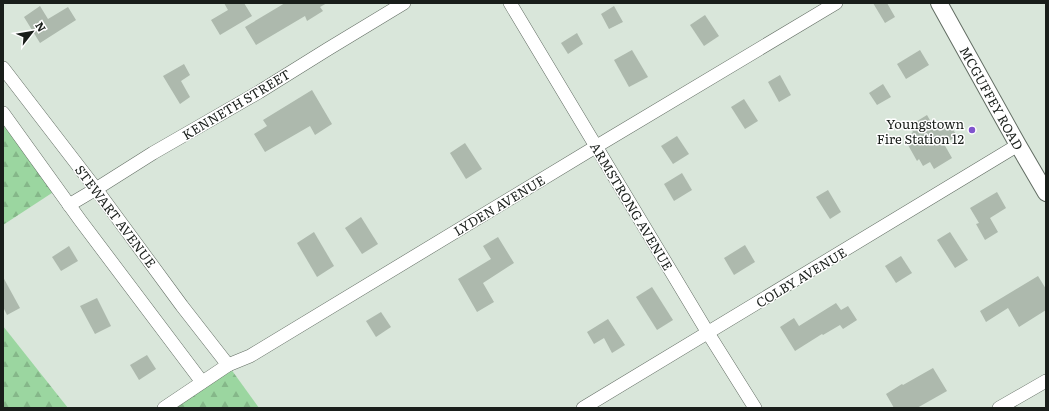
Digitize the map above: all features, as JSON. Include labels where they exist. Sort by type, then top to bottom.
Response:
[{"type":"street","name":"KENNETH STREET","points":[[69,204],[153,153],[259,92],[328,48],[404,3]]},
{"type":"street","name":"ARMSTRONG AVENUE","points":[[510,3],[708,333],[755,408]]},
{"type":"street","name":"LYDEN AVENUE","points":[[164,408],[228,365],[250,356],[836,3]]},
{"type":"street","name":"MCGUFFEY ROAD","points":[[939,3],[1046,193]]},
{"type":"street","name":"STEWART AVENUE","points":[[3,68],[228,365]]},
{"type":"street","points":[[3,113],[202,382]]},
{"type":"street","name":"COLBY AVENUE","points":[[583,408],[1018,145]]},
{"type":"street","points":[[999,408],[1046,381]]},
{"type":"green space","points":[[3,113],[58,189],[3,225]]},
{"type":"green space","points":[[3,326],[68,408],[3,408]]},
{"type":"green space","points":[[228,365],[259,408],[164,408]]},
{"type":"building","points":[[224,3],[244,3],[252,16],[220,35],[211,20],[228,10]]},
{"type":"building","points":[[285,3],[327,3],[320,7],[323,11],[307,21],[305,16],[256,45],[245,27]]},
{"type":"building","points":[[873,3],[887,3],[895,17],[885,23]]},
{"type":"building","points":[[40,6],[48,19],[68,7],[76,20],[40,43],[24,17]]},
{"type":"building","points":[[614,6],[623,22],[609,29],[601,14]]},
{"type":"building","points":[[705,15],[719,36],[704,46],[690,25]]},
{"type":"building","points":[[577,33],[583,44],[568,54],[561,43]]},
{"type":"building","points":[[632,50],[648,77],[629,87],[614,60]]},
{"type":"building","points":[[920,50],[929,65],[906,79],[897,64]]},
{"type":"building","points":[[184,64],[190,75],[181,81],[190,97],[180,104],[163,76]]},
{"type":"building","points":[[780,75],[791,95],[779,102],[768,82]]},
{"type":"building","points":[[883,84],[891,97],[877,105],[869,93]]},
{"type":"building","points":[[312,90],[332,124],[315,135],[310,126],[265,152],[254,134],[267,126],[263,120]]},
{"type":"building","points":[[744,99],[758,121],[745,129],[731,107]]},
{"type":"building","points":[[927,115],[935,129],[948,121],[957,136],[944,144],[952,158],[934,169],[930,162],[923,166],[919,159],[917,161],[908,145],[911,144],[907,136],[913,132],[909,126]]},
{"type":"building","points":[[677,136],[689,154],[673,164],[661,146]]},
{"type":"building","points":[[465,143],[482,169],[466,179],[450,153]]},
{"type":"building","points":[[682,173],[692,190],[674,201],[664,184]]},
{"type":"building","points":[[828,190],[841,212],[830,219],[816,197]]},
{"type":"building","points":[[997,192],[1006,208],[990,218],[998,232],[985,240],[976,224],[979,223],[970,208]]},
{"type":"building","points":[[361,217],[378,244],[362,254],[345,228]]},
{"type":"building","points":[[314,232],[334,266],[317,277],[297,243]]},
{"type":"building","points":[[950,232],[968,260],[955,268],[937,240]]},
{"type":"building","points":[[498,237],[514,263],[483,283],[494,302],[477,312],[458,279],[491,259],[483,246]]},
{"type":"building","points":[[745,245],[755,262],[734,275],[724,258]]},
{"type":"building","points":[[69,246],[78,261],[61,271],[52,257]]},
{"type":"building","points":[[901,256],[912,273],[896,283],[885,266]]},
{"type":"building","points":[[1038,276],[1046,289],[1046,310],[1019,327],[1008,308],[986,322],[980,311]]},
{"type":"building","points":[[3,277],[20,308],[7,315],[3,307]]},
{"type":"building","points":[[652,287],[673,320],[657,330],[636,297]]},
{"type":"building","points":[[97,298],[111,326],[95,334],[80,306]]},
{"type":"building","points":[[836,303],[841,310],[848,306],[857,320],[843,329],[840,325],[823,335],[822,334],[795,351],[780,327],[794,318],[799,326]]},
{"type":"building","points":[[381,312],[391,327],[376,337],[366,321]]},
{"type":"building","points":[[608,319],[625,345],[612,353],[604,338],[594,344],[587,332]]},
{"type":"building","points":[[147,355],[156,369],[139,380],[130,365]]},
{"type":"building","points":[[933,368],[947,391],[917,408],[894,408],[886,394]]},
{"type":"place","name":"Youngstown Fire Station 12","points":[[972,130]]}]
